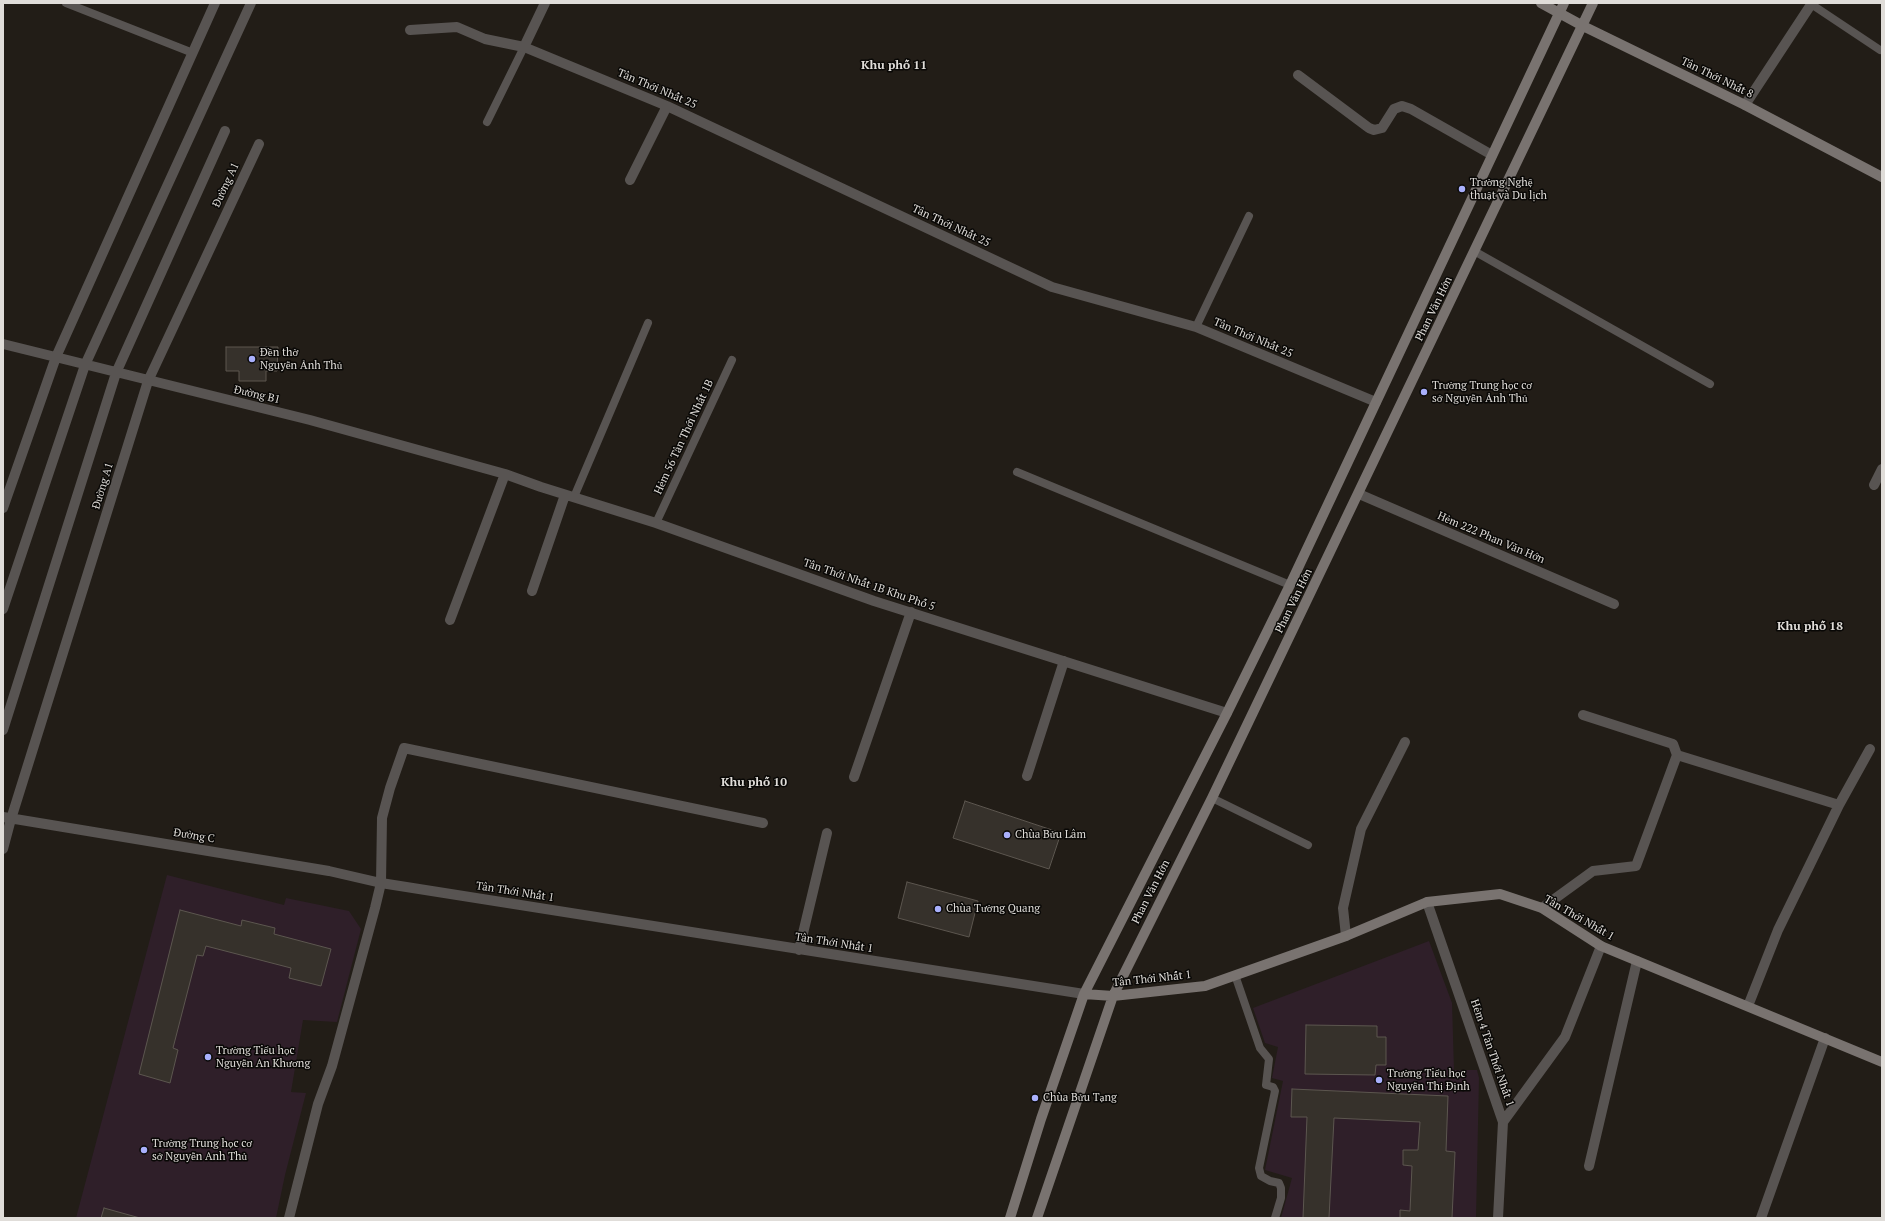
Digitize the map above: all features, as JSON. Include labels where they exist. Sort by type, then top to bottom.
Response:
[{"type":"main road","name":"Tân Thới Nhất 8","points":[[1540,3],[1583,26],[1745,105],[1882,177]]},
{"type":"main road","name":"Phan Văn Hớn","points":[[1010,1218],[1041,1119],[1084,994],[1227,713],[1290,585],[1564,3]]},
{"type":"main road","name":"Phan Văn Hớn","points":[[1036,1218],[1113,996],[1212,798],[1359,494],[1593,3]]},
{"type":"main road","name":"Tân Thới Nhất 1","points":[[1084,994],[1113,996],[1205,986],[1346,936],[1427,902],[1500,894],[1542,908],[1601,946],[1882,1062]]},
{"type":"street","points":[[3,508],[56,357],[215,3]]},
{"type":"street","points":[[3,609],[85,365],[251,3]]},
{"type":"street","points":[[524,47],[545,3]]},
{"type":"street","points":[[1745,105],[1812,3]]},
{"type":"street","name":"Tân Thới Nhất 25","points":[[410,30],[457,27],[485,39],[524,47],[667,106],[1052,286],[1196,327],[1376,402]]},
{"type":"street","points":[[1298,75],[1369,128],[1374,130],[1382,128],[1394,109],[1402,106],[1411,109],[1492,156]]},
{"type":"street","points":[[630,180],[667,106]]},
{"type":"street","name":"Đường A1","points":[[3,730],[116,373],[225,131]]},
{"type":"street","name":"Đường A1","points":[[3,849],[7,818],[148,381],[259,144]]},
{"type":"street","name":"Đường B1","points":[[3,344],[310,420],[505,474]]},
{"type":"street","points":[[1874,485],[1882,469]]},
{"type":"street","points":[[450,620],[505,474]]},
{"type":"street","name":"Tân Thới Nhất 1B Khu Phố 5","points":[[505,474],[570,496],[656,522],[911,612],[1227,713]]},
{"type":"street","name":"Hẻm 222 Phan Văn Hớn","points":[[1359,494],[1614,604]]},
{"type":"street","points":[[532,591],[570,496]]},
{"type":"street","points":[[854,777],[911,612]]},
{"type":"street","points":[[1028,776],[1064,661]]},
{"type":"street","points":[[1542,908],[1593,872],[1636,866],[1678,755],[1673,744],[1583,715]]},
{"type":"street","points":[[1346,936],[1343,908],[1361,829],[1405,742]]},
{"type":"street","points":[[289,1218],[318,1104],[332,1066],[381,883],[382,818],[390,788],[404,748],[763,823]]},
{"type":"street","points":[[1748,1006],[1778,930],[1839,805],[1870,748]]},
{"type":"street","points":[[1678,755],[1839,805]]},
{"type":"street","name":"Đường C","points":[[7,818],[329,871],[381,883]]},
{"type":"street","points":[[799,950],[827,833]]},
{"type":"street","name":"Tân Thới Nhất 1","points":[[381,883],[1084,994]]},
{"type":"street","name":"Hẻm 4 Tân Thới Nhất 1","points":[[1427,902],[1503,1122],[1498,1218]]},
{"type":"street","points":[[1503,1122],[1565,1037],[1601,946]]},
{"type":"street","points":[[1588,1166],[1637,961]]},
{"type":"street","points":[[1761,1218],[1825,1038]]},
{"type":"lane","points":[[66,3],[192,53]]},
{"type":"lane","points":[[1812,3],[1880,50]]},
{"type":"lane","points":[[487,122],[524,47]]},
{"type":"lane","points":[[1196,327],[1249,216]]},
{"type":"lane","points":[[1474,252],[1710,384]]},
{"type":"lane","points":[[570,496],[648,323]]},
{"type":"lane","name":"Hẻm 56 Tân Thới Nhất 1B","points":[[656,522],[732,360]]},
{"type":"lane","points":[[1017,472],[1290,585]]},
{"type":"lane","points":[[1212,798],[1308,845]]},
{"type":"lane","points":[[1235,975],[1260,1048],[1269,1059],[1266,1084],[1274,1087],[1275,1091],[1259,1168],[1261,1176],[1270,1181],[1279,1183],[1281,1188],[1281,1198],[1275,1218]]},
{"type":"shaded area","name":"Trường Tiểu học Nguyễn An Khương","points":[[167,875],[284,905],[286,898],[349,911],[361,929],[337,1022],[303,1020],[291,1092],[306,1093],[285,1175],[276,1218],[76,1218]]},
{"type":"shaded area","name":"Trường Tiểu học Nguyễn Thị Định","points":[[1429,941],[1452,1003],[1454,1070],[1477,1070],[1479,1078],[1476,1218],[1281,1218],[1292,1178],[1265,1170],[1283,1081],[1272,1078],[1278,1047],[1265,1043],[1253,1008]]},
{"type":"building","name":"Đền thờ Nguyễn Ảnh Thủ","points":[[226,347],[278,347],[277,371],[266,371],[266,381],[239,381],[239,371],[226,371]]},
{"type":"building","name":"Chùa Bửu Lâm","points":[[965,801],[1061,833],[1049,869],[953,838]]},
{"type":"building","name":"Chùa Tường Quang","points":[[907,882],[978,901],[969,937],[898,918]]},
{"type":"building","points":[[180,910],[241,926],[242,920],[275,928],[274,934],[331,949],[321,986],[289,978],[291,968],[206,946],[203,956],[197,955],[173,1048],[178,1050],[170,1083],[139,1074]]},
{"type":"building","points":[[1306,1025],[1377,1026],[1377,1037],[1386,1037],[1386,1065],[1376,1065],[1375,1075],[1305,1074]]},
{"type":"building","points":[[1292,1089],[1448,1096],[1446,1151],[1455,1152],[1452,1218],[1400,1218],[1400,1210],[1410,1211],[1412,1166],[1403,1165],[1403,1150],[1418,1150],[1420,1122],[1334,1118],[1329,1218],[1303,1218],[1307,1117],[1291,1117]]},
{"type":"building","points":[[104,1208],[140,1218],[101,1218]]},
{"type":"place","name":"Trường Nghệ thuật và Du lịch","points":[[1462,189]]},
{"type":"place","name":"Đền thờ Nguyễn Ảnh Thủ","points":[[252,359]]},
{"type":"place","name":"Trường Trung học cơ sở Nguyễn Ảnh Thủ","points":[[1424,392]]},
{"type":"place","name":"Chùa Bửu Lâm","points":[[1007,835]]},
{"type":"place","name":"Chùa Tường Quang","points":[[938,909]]},
{"type":"place","name":"Trường Tiểu học Nguyễn An Khương","points":[[208,1057]]},
{"type":"place","name":"Trường Tiểu học Nguyễn Thị Định","points":[[1379,1080]]},
{"type":"place","name":"Chùa Bửu Tạng","points":[[1035,1098]]},
{"type":"place","name":"Trường Trung học cơ sở Nguyễn Anh Thủ","points":[[144,1150]]},
{"type":"district","name":"Khu phố 11","points":[[894,66]]},
{"type":"district","name":"Khu phố 18","points":[[1810,627]]},
{"type":"district","name":"Khu phố 10","points":[[754,783]]}]
